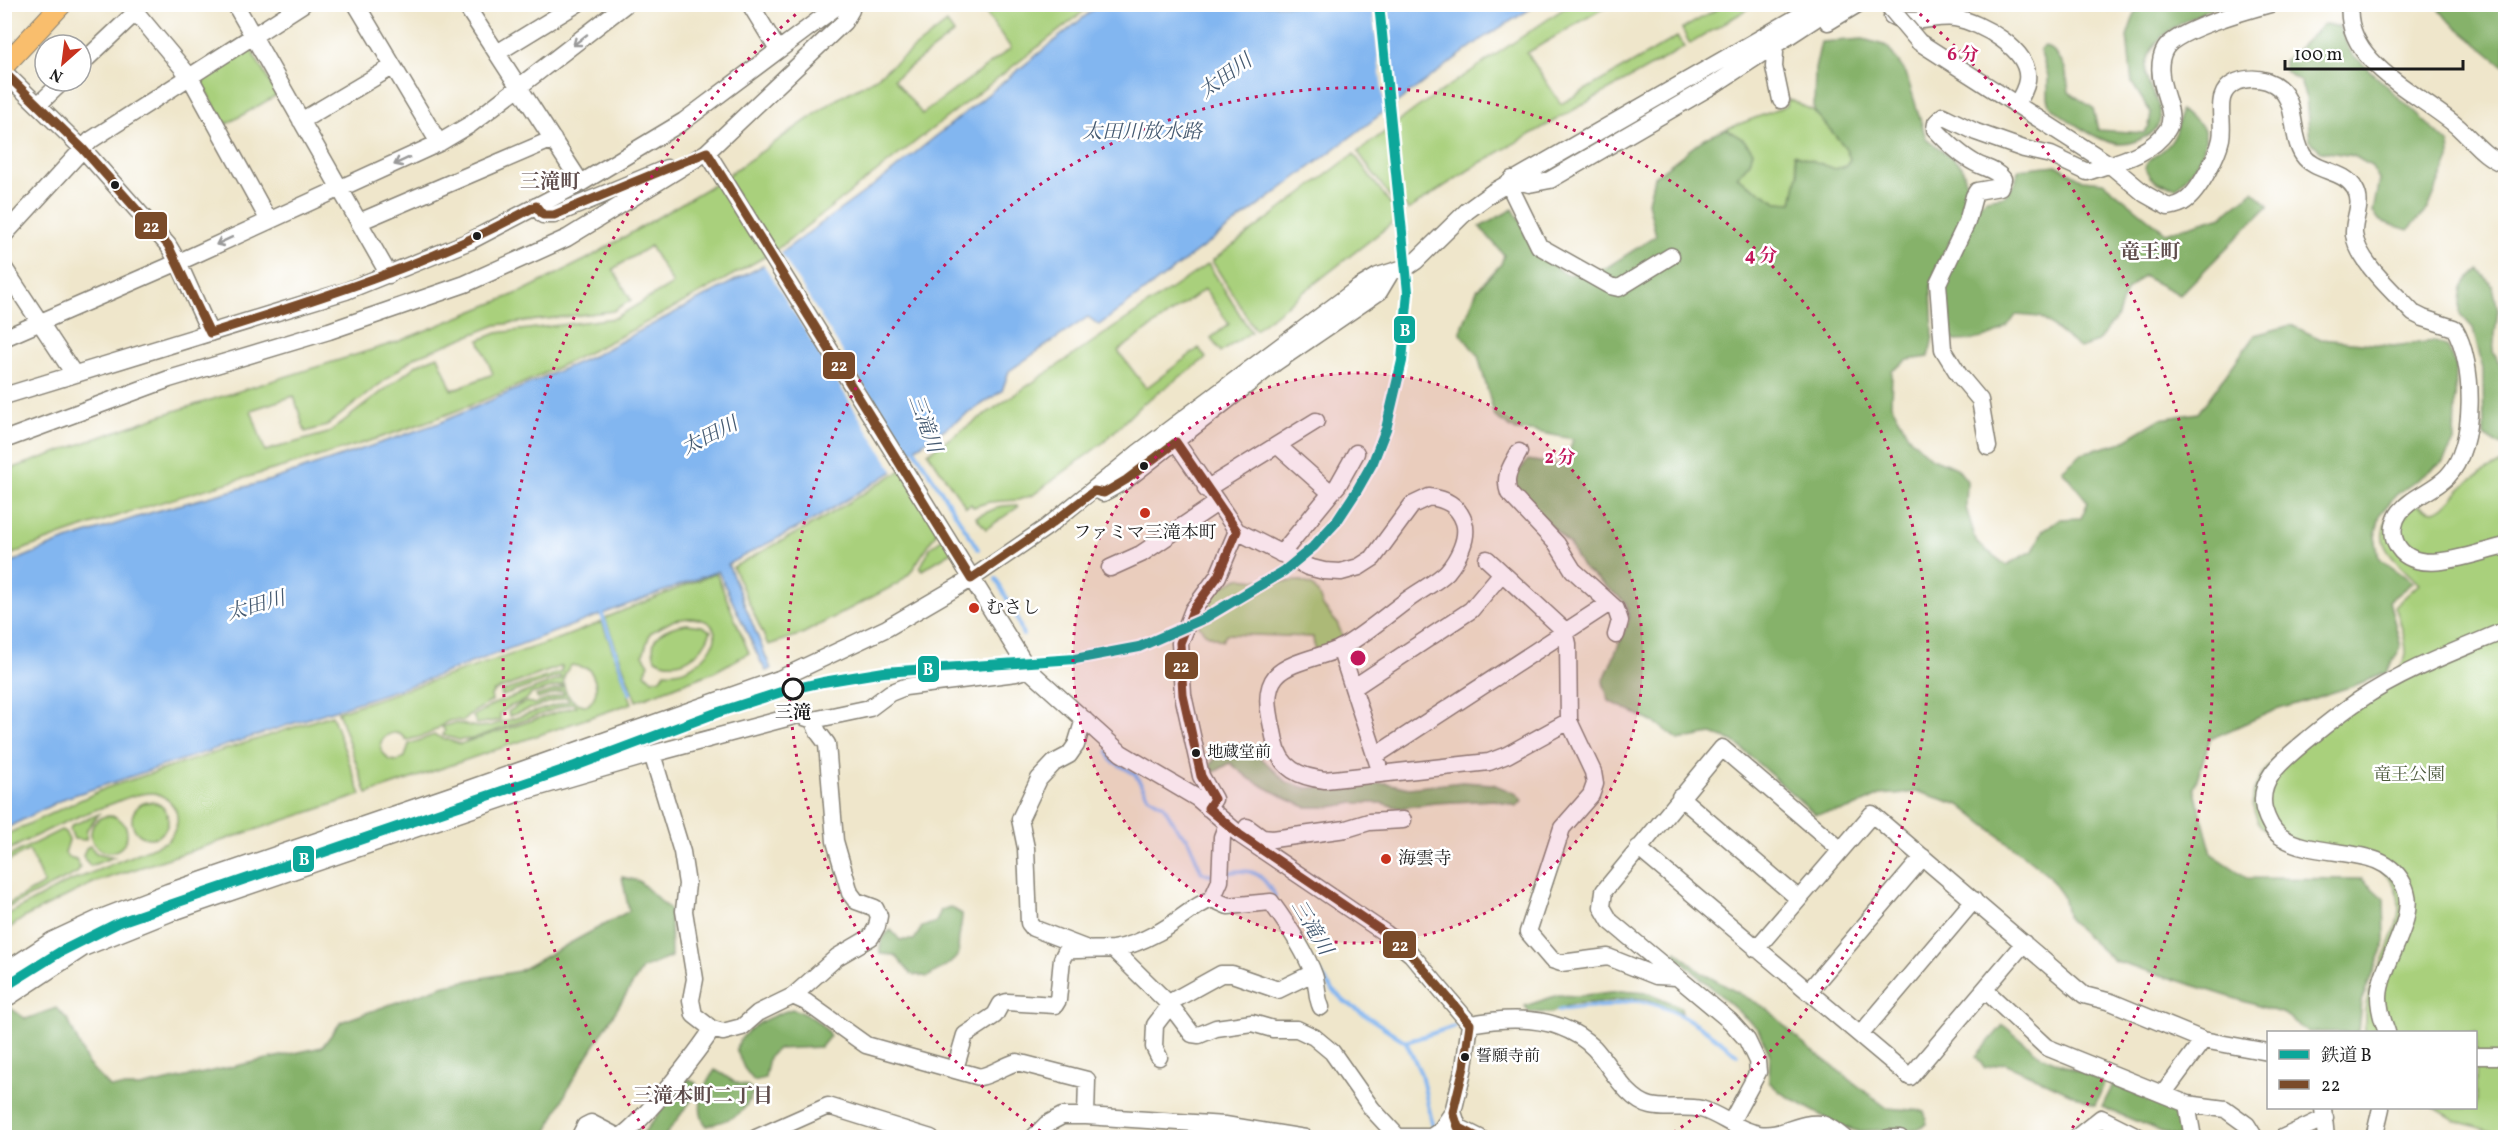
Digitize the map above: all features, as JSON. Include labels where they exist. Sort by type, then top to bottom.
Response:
[{"type":"main road","points":[[4,66],[62,4]]},
{"type":"street","points":[[235,4],[389,275]]},
{"type":"street","points":[[4,235],[91,140],[303,4]]},
{"type":"street","points":[[356,4],[439,143]]},
{"type":"street","points":[[465,4],[581,183]]},
{"type":"street","points":[[497,53],[577,4]]},
{"type":"street","points":[[4,338],[178,262],[439,143],[471,124],[626,4]]},
{"type":"street","points":[[750,4],[778,50]]},
{"type":"street","points":[[4,396],[346,291],[470,242],[581,183],[684,121],[840,4]]},
{"type":"street","points":[[4,440],[168,380],[329,331],[506,267],[567,238],[710,157],[844,22],[851,10],[851,4]]},
{"type":"street","points":[[4,972],[53,940],[98,919],[778,679],[887,628],[968,573],[1047,527],[1138,453],[1379,292],[1391,272],[1416,261],[1467,211],[1512,179],[1820,4]]},
{"type":"street","points":[[1715,84],[1838,4]]},
{"type":"street","points":[[1512,179],[1529,184],[1550,180],[1858,4]]},
{"type":"street","points":[[1881,4],[1888,14],[1898,19],[1954,18],[1988,30],[2022,58],[2026,68],[2028,79],[2016,105]]},
{"type":"street","points":[[1887,4],[1919,42],[2109,164],[2159,204],[2168,207],[2177,205],[2191,196],[2220,143],[2220,100],[2224,92],[2240,80],[2255,78],[2277,85],[2286,95],[2293,113],[2300,149],[2304,157],[2310,162],[2334,171],[2347,180],[2357,193],[2359,201],[2354,234],[2360,254],[2413,313],[2454,328],[2460,337],[2468,377],[2469,420],[2463,454],[2447,477],[2417,496],[2399,513],[2394,526],[2394,539],[2399,549],[2410,559],[2421,562],[2441,561],[2505,546]]},
{"type":"street","points":[[1988,447],[1980,400],[1959,375],[1943,349],[1938,282],[1967,222],[1977,191],[2000,187],[2003,179],[1998,172],[1975,163],[1948,144],[1935,129],[1936,123],[1943,116],[1976,132],[2024,149],[2051,155],[2087,172],[2137,154],[2156,144],[2169,127],[2170,111],[2160,80],[2165,49],[2176,39],[2235,13],[2270,4]]},
{"type":"street","points":[[2350,4],[2354,35],[2365,55],[2402,87],[2458,127],[2478,149],[2491,159],[2505,165]]},
{"type":"street","points":[[93,51],[133,8],[190,77],[269,221]]},
{"type":"street","points":[[1775,52],[1774,68],[1781,100]]},
{"type":"street","points":[[301,121],[392,67]]},
{"type":"street","points":[[4,72],[83,149],[168,246],[178,262],[210,333]]},
{"type":"street","points":[[38,105],[50,93]]},
{"type":"street","points":[[359,222],[553,140]]},
{"type":"street","points":[[536,206],[543,215],[554,215],[710,157]]},
{"type":"street","points":[[710,157],[1028,669],[1113,746],[1211,803],[1262,838],[1273,839],[1346,829],[1369,822],[1402,820]]},
{"type":"street","points":[[1512,179],[1513,193],[1539,246],[1610,286],[1618,288],[1671,256]]},
{"type":"street","points":[[4,268],[74,374]]},
{"type":"street","points":[[1094,491],[1104,493],[1126,480],[1176,442],[1230,392]]},
{"type":"street","points":[[1206,489],[1316,421]]},
{"type":"street","points":[[1176,442],[1206,489],[1237,531],[1308,567],[1341,572],[1359,567],[1373,558],[1412,505],[1422,499],[1437,498],[1450,503],[1460,512],[1465,526],[1464,543],[1446,572],[1340,648],[1286,668],[1277,675],[1268,697],[1277,751],[1282,763],[1306,777],[1325,780],[1489,762],[1507,755],[1569,721]]},
{"type":"street","points":[[1277,445],[1330,493]]},
{"type":"street","points":[[1519,452],[1507,475],[1506,483],[1509,493],[1557,544],[1573,570],[1616,609],[1620,621],[1616,635]]},
{"type":"street","points":[[1281,554],[1338,485],[1356,453]]},
{"type":"street","points":[[1110,568],[1141,554],[1217,503]]},
{"type":"street","points":[[1237,531],[1218,576],[1193,610],[1180,643],[1183,695],[1202,776],[1211,803],[1227,824],[1411,954],[1470,1024],[1453,1125]]},
{"type":"street","points":[[1487,559],[1565,631],[1568,644],[1569,721],[1593,772],[1595,784],[1591,795],[1562,828],[1528,932],[1552,960],[1562,963],[1608,957],[1656,976],[1676,977]]},
{"type":"street","points":[[833,668],[952,602],[962,593],[968,573]]},
{"type":"street","points":[[1353,688],[1471,610],[1502,573]]},
{"type":"street","points":[[1376,756],[1608,604]]},
{"type":"street","points":[[2387,1031],[2379,999],[2380,988],[2388,961],[2403,928],[2407,909],[2407,891],[2399,876],[2386,864],[2300,845],[2281,836],[2273,829],[2266,815],[2262,800],[2265,787],[2271,774],[2284,758],[2358,701],[2393,681],[2505,630]]},
{"type":"street","points":[[1340,648],[1381,774]]},
{"type":"street","points":[[4,1000],[83,948],[170,913],[519,793],[798,715],[813,720],[870,708],[890,693],[905,687],[1016,673],[1028,669]]},
{"type":"street","points":[[1084,719],[1076,744],[1069,755],[1054,763],[1039,778],[1020,819],[1026,848],[1029,923],[1033,928],[1086,948]]},
{"type":"street","points":[[652,754],[682,852],[687,885],[684,911],[695,979],[691,1000],[694,1015],[712,1029],[723,1032],[742,1027],[758,1013],[793,996],[837,957],[871,937],[877,926],[879,916],[875,908],[856,901],[850,893],[835,841],[826,744],[813,720]]},
{"type":"street","points":[[1731,1122],[1758,1072],[1757,1061],[1747,1040],[1739,1030],[1610,921],[1602,907],[1604,891],[1722,748],[1841,850]]},
{"type":"street","points":[[1680,797],[1799,899]]},
{"type":"street","points":[[1756,949],[1872,814],[2084,995],[2111,1002],[2203,1040],[2267,1052]]},
{"type":"street","points":[[955,1069],[965,1035],[995,1015],[1001,1005],[1007,1002],[1055,1005],[1058,1000],[1062,959],[1066,951],[1086,948],[1113,949],[1157,933],[1212,898],[1220,881],[1222,837],[1227,824]]},
{"type":"street","points":[[1638,848],[1910,1077],[2024,944]]},
{"type":"street","points":[[1808,992],[1923,857]]},
{"type":"street","points":[[1212,898],[1228,906],[1271,902],[1283,918],[1313,973],[1316,995],[1321,1007]]},
{"type":"street","points":[[1860,1035],[1974,900]]},
{"type":"street","points":[[1113,949],[1171,1006],[1192,1034],[1199,1035],[1216,1028],[1252,1023],[1274,1029],[1297,1029],[1314,1037],[1332,1052],[1372,1109],[1398,1137],[1431,1137],[1453,1125],[1480,1137]]},
{"type":"street","points":[[1160,1058],[1154,1047],[1155,1025],[1174,1000],[1221,975],[1232,974],[1278,990],[1313,973]]},
{"type":"street","points":[[1984,990],[2046,1047],[2187,1104],[2225,1109],[2247,1125],[2255,1137]]},
{"type":"street","points":[[793,996],[806,1002],[866,1045],[980,1077],[992,1075],[1007,1065],[1017,1062],[1087,1080],[1086,1116]]},
{"type":"street","points":[[1470,1024],[1485,1021],[1544,1020],[1578,1035],[1595,1049],[1617,1079],[1640,1101],[1650,1106],[1699,1109],[1760,1135],[1781,1134],[1802,1125],[1822,1124],[1844,1137]]},
{"type":"street","points":[[579,1137],[585,1126],[591,1123],[618,1137],[623,1136],[696,1053],[712,1029]]},
{"type":"street","points":[[2163,1094],[2203,1040]]},
{"type":"street","points":[[2477,1056],[2505,1056]]},
{"type":"street","points":[[2187,1104],[2193,1137]]},
{"type":"street","points":[[756,1137],[828,1106],[898,1133],[931,1137]]},
{"type":"street","points":[[2374,1137],[2381,1109]]},
{"type":"street","points":[[2282,1137],[2324,1113],[2326,1137]]},
{"type":"street","points":[[1033,1137],[1047,1124],[1062,1116],[1225,1125],[1305,1137]]},
{"type":"street","points":[[2076,1137],[2101,1118],[2141,1137]]},
{"type":"street","points":[[1888,1137],[1900,1137]]},
{"type":"green space","points":[[1726,4],[1745,5],[1748,9],[1690,44],[1682,29]]},
{"type":"green space","points":[[2138,4],[2214,5],[2165,34],[2154,46],[2148,58],[2147,78],[2160,110],[2160,119],[2156,129],[2135,142],[2113,143],[2084,130],[2050,105],[2048,76],[2040,50],[2045,46],[2061,60],[2066,71],[2069,92],[2093,108],[2098,130],[2144,133],[2149,126],[2151,113],[2132,83],[2127,36]]},
{"type":"green space","points":[[980,5],[1092,5],[772,253],[725,177],[837,99],[874,79],[947,23],[954,33],[894,79],[922,114],[1011,48]]},
{"type":"green space","points":[[1569,5],[1609,5],[1527,53],[1561,104],[1677,37],[1685,47],[1478,164],[1408,210],[1402,201],[1396,205],[1358,152],[1418,107]]},
{"type":"green space","points":[[2436,5],[2505,5],[2505,67],[2447,19]]},
{"type":"green space","points":[[2324,24],[2339,27],[2351,53],[2449,144],[2450,156],[2428,209],[2408,230],[2380,221],[2373,212],[2379,180],[2371,166],[2354,156],[2321,151],[2310,141],[2306,98],[2300,82],[2284,70],[2284,61]]},
{"type":"green space","points":[[1863,39],[1887,46],[1906,73],[1926,138],[1962,166],[1969,194],[1961,221],[1938,264],[1931,287],[1933,336],[1929,357],[1908,360],[1892,371],[1891,404],[1910,438],[1930,457],[1957,468],[1967,481],[1966,508],[1977,543],[2006,565],[2033,551],[2043,530],[2060,519],[2081,518],[2088,502],[2062,470],[2082,453],[2120,443],[2160,419],[2198,413],[2255,335],[2291,325],[2321,339],[2393,346],[2434,341],[2448,347],[2456,368],[2454,442],[2443,462],[2396,495],[2380,514],[2375,537],[2379,558],[2413,582],[2389,601],[2401,647],[2386,673],[2353,686],[2273,711],[2210,739],[2194,788],[2212,854],[2248,878],[2362,879],[2384,899],[2385,942],[2361,1002],[2358,1031],[2307,1031],[2284,1014],[2113,960],[2068,919],[2063,896],[2047,874],[1960,805],[1919,792],[1880,795],[1848,810],[1815,814],[1733,741],[1711,734],[1678,740],[1657,724],[1609,701],[1603,682],[1629,620],[1626,603],[1582,567],[1569,544],[1513,487],[1513,478],[1528,460],[1559,465],[1567,460],[1573,439],[1532,431],[1516,431],[1495,417],[1478,356],[1460,333],[1477,290],[1501,264],[1504,255],[1480,227],[1513,209],[1540,256],[1567,275],[1606,268],[1656,236],[1648,202],[1654,177],[1705,138],[1726,129],[1744,140],[1753,151],[1750,162],[1737,177],[1777,202],[1792,203],[1798,174],[1794,154],[1835,169],[1846,166],[1850,159],[1845,147],[1814,111],[1815,69],[1821,42]]},
{"type":"green space","points":[[244,48],[251,50],[277,95],[225,125],[202,84],[203,75]]},
{"type":"green space","points":[[1788,99],[1814,111],[1845,147],[1850,159],[1846,166],[1835,169],[1794,154],[1798,174],[1792,203],[1777,202],[1737,177],[1750,162],[1744,140],[1726,129],[1787,106]]},
{"type":"green space","points":[[2180,110],[2197,121],[2203,128],[2205,137],[2201,156],[2196,165],[2177,187],[2157,183],[2147,173],[2145,167],[2171,142],[2178,127]]},
{"type":"green space","points":[[1354,154],[1400,217],[1255,330],[1212,261]]},
{"type":"green space","points":[[2056,165],[2083,180],[2103,182],[2166,233],[2222,216],[2253,191],[2269,205],[2180,295],[2143,276],[2126,291],[2118,316],[2097,342],[2080,348],[2040,317],[2016,315],[2005,328],[1990,336],[1955,341],[1943,329],[1943,288],[1977,206],[1986,199],[2005,196],[2016,180],[2019,169]]},
{"type":"green space","points":[[721,180],[768,255],[584,355],[469,406],[353,446],[119,515],[5,557],[5,471],[159,416],[397,342],[523,291],[587,259]],"holes":[[[650,246],[673,284],[615,318],[497,333],[479,340],[493,374],[452,390],[438,356],[418,364],[328,433],[265,451],[251,410],[294,396],[305,432],[326,426],[415,357],[496,325],[613,311],[631,300],[613,269]]]},
{"type":"green space","points":[[1208,264],[1251,332],[1221,352],[1211,338],[1229,324],[1205,289],[1118,351],[1146,388],[1199,348],[1206,358],[1141,405],[1104,442],[1033,495],[1018,500],[989,502],[973,507],[971,504],[966,507],[928,453]]},
{"type":"green space","points":[[2479,270],[2493,286],[2498,310],[2493,351],[2505,376],[2505,445],[2496,444],[2484,436],[2483,369],[2473,328],[2460,314],[2460,299],[2464,284]]},
{"type":"green space","name":"竜王公園","points":[[2505,461],[2505,1136],[2455,1120],[2437,1109],[2477,1109],[2477,1031],[2365,1031],[2365,1008],[2398,919],[2397,893],[2387,876],[2371,865],[2287,847],[2269,836],[2257,819],[2253,799],[2255,788],[2262,776],[2293,740],[2342,702],[2398,670],[2404,661],[2405,644],[2395,606],[2419,584],[2389,553],[2384,544],[2385,524],[2392,511],[2404,496],[2425,509],[2438,510],[2469,481]]},
{"type":"green space","points":[[909,465],[937,532],[910,573],[899,583],[802,634],[768,645],[733,567],[817,522]]},
{"type":"green space","points":[[1017,505],[1018,507],[986,529],[976,517],[1001,506]]},
{"type":"green space","points":[[948,534],[957,549],[922,570],[920,568],[930,548]]},
{"type":"green space","points":[[716,573],[749,653],[714,672],[636,701],[605,618]],"holes":[[[689,618],[705,621],[713,628],[715,637],[712,647],[704,657],[693,666],[679,671],[665,672],[661,678],[652,680],[645,673],[649,664],[643,655],[650,633],[674,620]]]},
{"type":"green space","points":[[1238,578],[1277,582],[1302,581],[1312,585],[1323,606],[1337,623],[1343,637],[1315,654],[1313,637],[1226,634],[1222,641],[1205,633],[1193,618],[1215,591]]},
{"type":"green space","points":[[602,622],[632,703],[367,794],[338,712],[561,638]],"holes":[[[572,665],[589,669],[594,678],[596,692],[588,705],[574,701],[565,691],[564,677]],[[562,666],[561,672],[501,692],[502,696],[560,676],[561,679],[494,704],[473,716],[477,724],[500,720],[500,714],[509,707],[526,700],[531,694],[562,685],[562,688],[536,696],[538,699],[562,691],[564,694],[535,704],[527,702],[519,705],[508,712],[509,716],[566,697],[569,701],[490,726],[477,727],[455,723],[442,727],[445,731],[443,735],[459,740],[472,739],[572,703],[576,706],[460,744],[434,735],[409,744],[405,757],[398,761],[389,760],[381,750],[381,742],[390,734],[397,733],[407,740],[430,733],[449,721],[464,721],[467,716],[492,701],[491,695],[494,691]]]},
{"type":"green space","points":[[687,624],[702,626],[711,631],[702,648],[689,659],[681,662],[664,662],[655,659],[653,651],[656,638],[672,627]]},
{"type":"green space","points":[[332,715],[361,795],[93,883],[25,917],[5,931],[5,916],[62,885],[168,841],[175,829],[177,816],[174,807],[167,799],[158,794],[146,793],[126,798],[70,820],[5,852],[5,835],[106,788]]},
{"type":"green space","points":[[1237,744],[1258,755],[1287,782],[1307,788],[1386,783],[1409,788],[1462,782],[1493,784],[1517,794],[1523,801],[1516,806],[1495,800],[1435,803],[1400,808],[1381,803],[1306,807],[1250,779],[1230,763],[1213,773],[1210,764],[1225,747]]},
{"type":"green space","points":[[150,802],[163,807],[168,820],[163,833],[150,838],[137,833],[132,820],[137,807]]},
{"type":"green space","points":[[99,814],[87,829],[86,840],[74,839],[70,829],[72,825]]},
{"type":"green space","points":[[109,816],[122,821],[127,834],[122,847],[109,852],[96,847],[91,834],[96,821]]},
{"type":"green space","points":[[61,830],[65,832],[69,840],[65,853],[68,857],[76,859],[80,868],[77,873],[5,909],[5,906],[44,884],[29,850],[5,863],[5,858]]},
{"type":"green space","points":[[90,846],[96,853],[114,857],[90,866],[83,856],[86,848]]},
{"type":"green space","points":[[622,877],[639,881],[670,910],[671,957],[642,969],[572,1081],[544,1137],[5,1137],[4,1012],[9,1007],[26,1019],[56,1008],[68,1020],[88,1064],[110,1087],[140,1087],[322,1047],[341,1022],[445,985],[519,971],[629,911]]},
{"type":"green space","points":[[950,907],[962,914],[959,953],[949,964],[928,977],[911,974],[895,955],[880,954],[882,940],[891,930],[900,940],[914,940],[922,927],[936,922],[941,910]]},
{"type":"green space","points":[[1676,951],[1702,973],[1768,1009],[1801,1042],[1887,1108],[1924,1111],[1927,1124],[1917,1129],[1857,1131],[1840,1126],[1781,1093],[1769,1082],[1770,1055],[1758,1029],[1674,954]]},
{"type":"green space","points":[[1620,991],[1649,993],[1681,1007],[1682,1013],[1647,999],[1630,998],[1573,1004],[1551,1013],[1529,1012],[1525,1006],[1558,995],[1577,996]]},
{"type":"green space","points":[[792,1009],[814,1019],[830,1036],[821,1047],[777,1049],[769,1057],[765,1078],[754,1081],[744,1068],[736,1049],[740,1041],[759,1023]]},
{"type":"green space","points":[[2003,1025],[2040,1055],[2105,1082],[2095,1105],[2005,1063],[1984,1068],[1976,1056]]},
{"type":"green space","points":[[715,1070],[734,1082],[748,1086],[753,1092],[745,1107],[736,1116],[707,1126],[703,1120],[700,1105],[707,1083]]},
{"type":"green space","points":[[687,1078],[696,1083],[691,1101],[664,1137],[640,1137]]},
{"type":"green space","points":[[2113,1085],[2174,1109],[2181,1136],[2174,1137],[2102,1107]]},
{"type":"water","name":"太田川放水路","points":[[1099,5],[1537,5],[1483,38],[1099,325],[1088,317],[1009,371],[1002,391],[911,451],[897,469],[815,519],[728,564],[771,669],[766,671],[761,662],[718,571],[420,682],[65,798],[5,829],[5,565],[58,543],[153,512],[271,480],[439,423],[595,355],[764,265],[889,174]]},
{"type":"pier","points":[[1372,5],[1385,5],[1396,108],[1385,116]]},
{"type":"pier","points":[[779,250],[909,458],[895,474],[762,262]]},
{"type":"waterway","name":"三滝川","points":[[913,447],[978,549]]},
{"type":"waterway","name":"三滝川","points":[[996,579],[1016,615],[1023,635]]},
{"type":"waterway","points":[[601,612],[630,693]]},
{"type":"waterway","name":"三滝川","points":[[1108,751],[1111,760],[1135,774],[1148,796],[1163,805],[1178,830],[1188,839],[1202,873],[1216,875]]},
{"type":"waterway","name":"三滝川","points":[[1226,873],[1243,871],[1255,874],[1266,882],[1275,896]]},
{"type":"waterway","name":"三滝川","points":[[1320,972],[1328,985],[1344,1001],[1406,1042],[1421,1074],[1434,1131]]},
{"type":"waterway","points":[[1558,1011],[1575,1007],[1607,1006],[1628,1001],[1644,1002],[1673,1011],[1688,1019],[1737,1055]]},
{"type":"waterway","points":[[1406,1042],[1455,1026]]},
{"type":"waterway","points":[[1505,1027],[1527,1028]]},
{"type":"rail line","name":"B","points":[[4,987],[60,952],[120,922],[575,766],[716,713],[784,691],[884,672],[1075,659],[1139,647],[1205,618],[1284,571],[1313,547],[1337,521],[1373,462],[1386,429],[1402,361],[1408,292],[1379,4]]},
{"type":"transit line","name":"22","points":[[4,72],[83,149],[168,245],[210,333]]},
{"type":"transit line","name":"22","points":[[707,152],[971,579]]},
{"type":"transit line","name":"22","points":[[536,206],[543,215],[554,215],[707,152]]},
{"type":"transit line","name":"22","points":[[210,333],[376,278],[457,245],[536,206]]},
{"type":"transit line","name":"22","points":[[1176,442],[1237,531]]},
{"type":"transit line","name":"22","points":[[971,579],[1047,527],[1094,491],[1104,493],[1126,480],[1176,442]]},
{"type":"transit line","name":"22","points":[[1208,808],[1214,799],[1201,776],[1183,695],[1180,643],[1193,610],[1218,576],[1237,531]]},
{"type":"transit line","name":"22","points":[[1208,808],[1240,835],[1385,933],[1411,954],[1470,1024],[1464,1067],[1453,1112],[1458,1127],[1479,1138]]},
{"type":"place","name":"ファミマ三滝本町","points":[[1145,513]]},
{"type":"place","name":"むさし","points":[[974,608]]},
{"type":"place","name":"三滝","points":[[793,689]]},
{"type":"place","name":"地蔵堂前","points":[[1196,753]]},
{"type":"place","name":"海雲寺","points":[[1386,859]]},
{"type":"place","name":"誓願寺前","points":[[1465,1057]]},
{"type":"district","name":"三滝町","points":[[550,183]]},
{"type":"district","name":"竜王町","points":[[2150,253]]},
{"type":"district","name":"三滝本町二丁目","points":[[703,1097]]},
{"type":"water label","name":"太田川","points":[[1226,77]]},
{"type":"water label","name":"太田川","points":[[710,437]]},
{"type":"water label","name":"太田川","points":[[256,607]]}]
